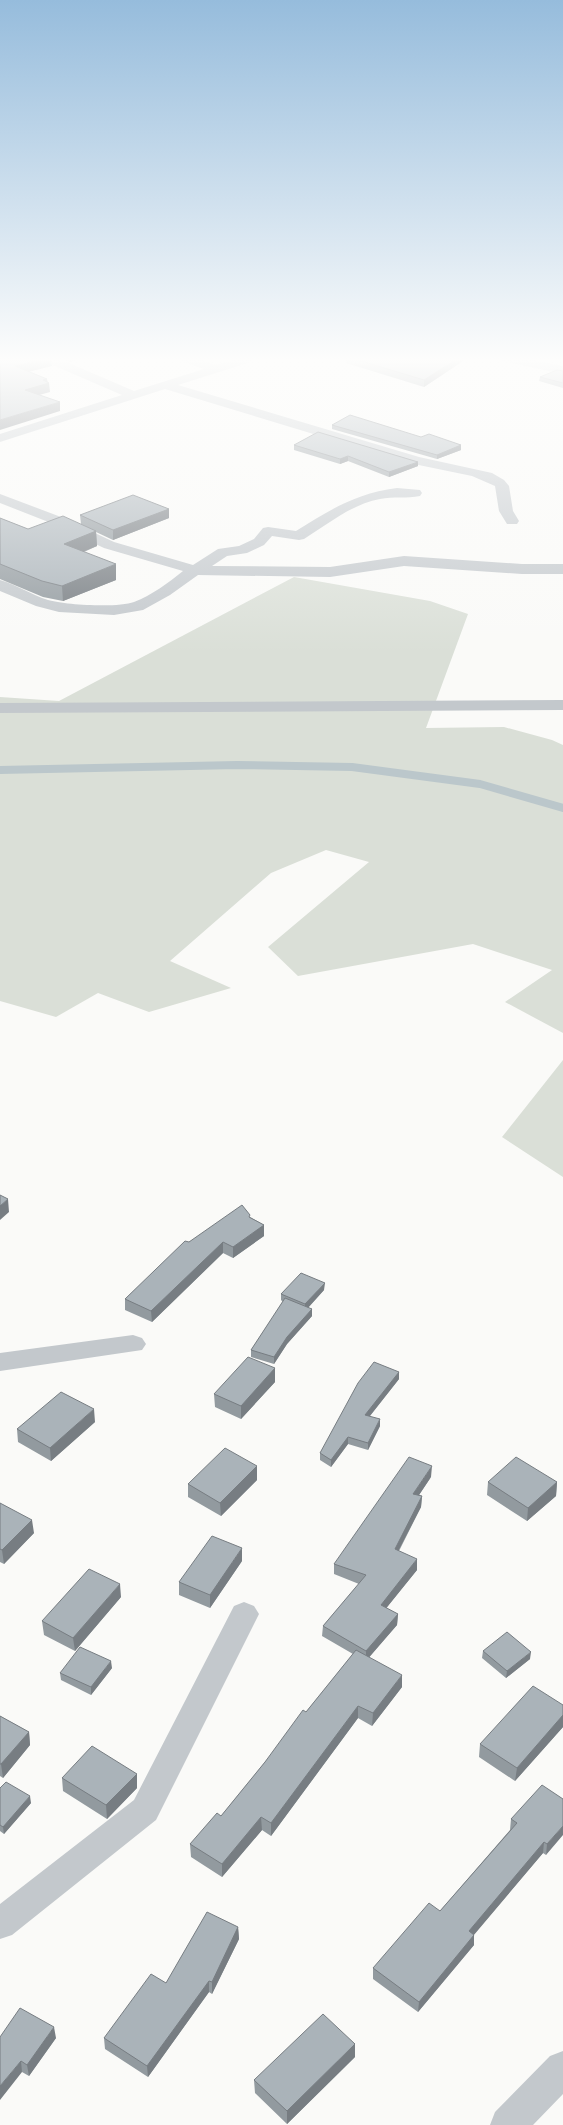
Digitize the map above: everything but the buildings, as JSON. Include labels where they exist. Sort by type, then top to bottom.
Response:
[{"type":"street","points":[[400,456],[482,475],[497,481],[503,487],[506,511],[512,521]]},
{"type":"street","points":[[0,585],[59,607],[114,610],[137,607],[165,592],[223,552],[242,550],[259,542],[268,531],[299,536],[344,506],[373,495],[392,492],[415,494]]},
{"type":"street","points":[[0,498],[56,520],[109,545],[195,570],[330,572],[404,561],[522,569],[563,569]]},
{"type":"street","points":[[0,708],[170,706],[344,707],[414,704],[563,706]]},
{"type":"street","points":[[0,1362],[133,1344]]},
{"type":"street","points":[[0,1924],[145,1810],[244,1614]]},
{"type":"street","points":[[508,2125],[563,2068]]},
{"type":"shaded area","points":[[294,577],[430,601],[468,614],[426,728],[504,727],[552,740],[563,745],[563,1033],[505,1002],[552,970],[473,944],[298,976],[268,947],[369,862],[326,850],[271,873],[170,961],[231,988],[149,1012],[98,993],[56,1017],[0,1001],[0,697],[59,701]]},
{"type":"shaded area","points":[[563,1060],[563,1177],[502,1137]]},
{"type":"waterway","points":[[0,770],[237,765],[352,767],[480,784],[563,808]]}]
